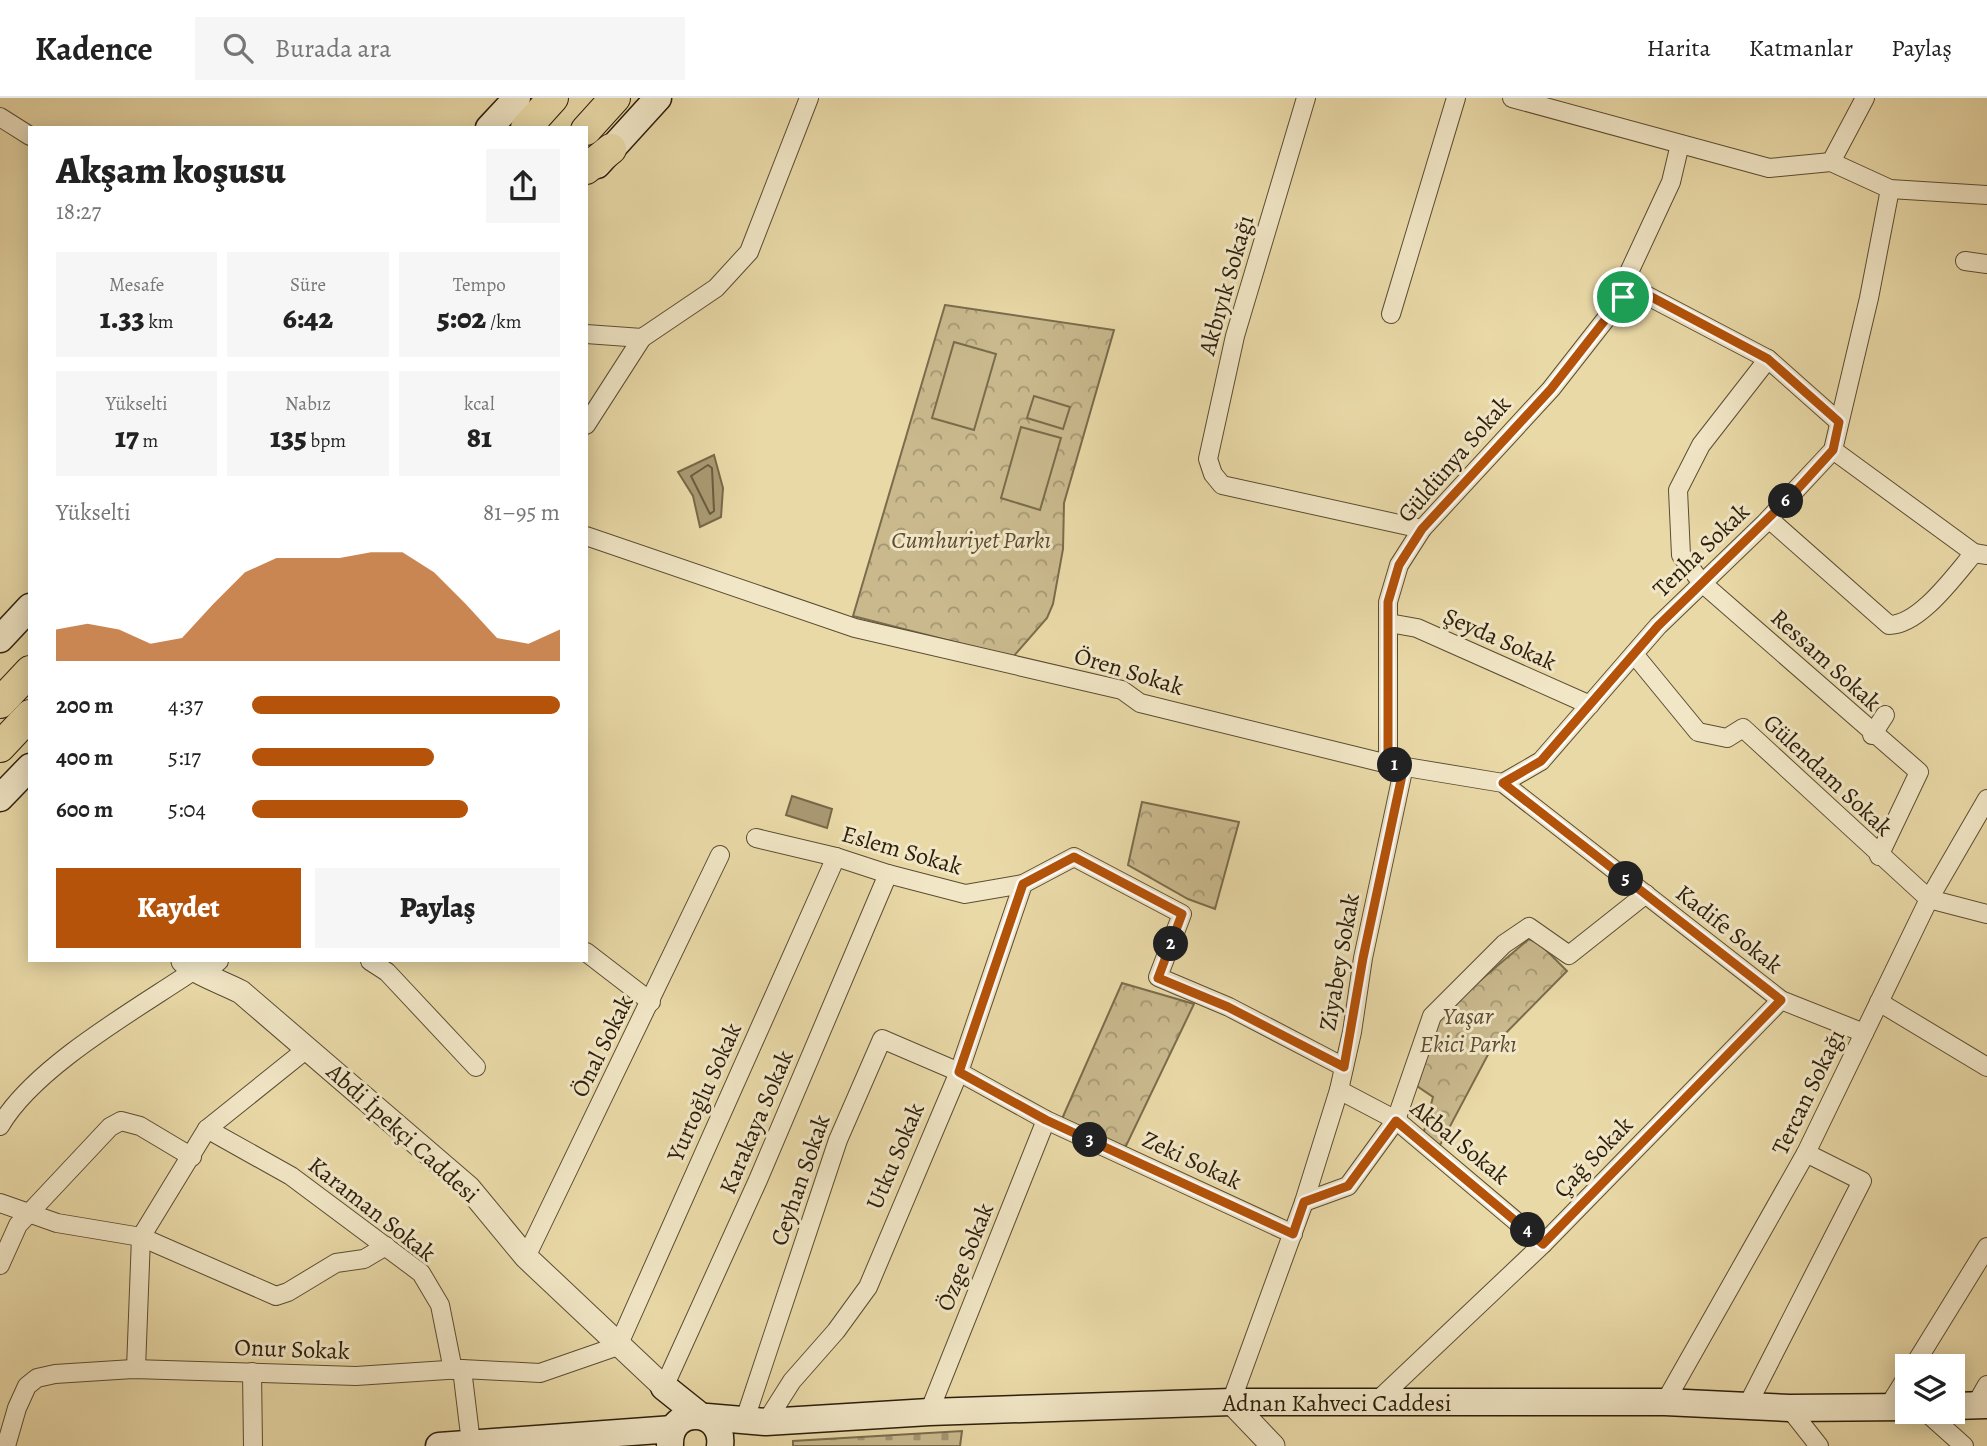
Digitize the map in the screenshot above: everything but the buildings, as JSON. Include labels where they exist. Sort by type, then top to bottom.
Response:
[{"type":"highway","points":[[528,126],[553,98]]},
{"type":"highway","points":[[588,128],[615,98]]},
{"type":"highway","points":[[588,167],[611,149]]},
{"type":"highway","points":[[0,703],[28,673]]},
{"type":"highway","points":[[0,747],[28,717]]},
{"type":"main road","points":[[491,126],[517,98]]},
{"type":"main road","points":[[588,174],[658,98]]},
{"type":"main road","points":[[0,639],[28,609]]},
{"type":"main road","points":[[0,798],[28,769]]},
{"type":"main road","points":[[664,1387],[686,1425],[718,1428],[720,1446]]},
{"type":"main road","name":"Adnan Kahveci Caddesi","points":[[439,1446],[530,1442],[686,1425],[756,1421],[1231,1402],[1665,1402],[1789,1408],[1895,1407]]},
{"type":"main road","name":"Adnan Kahveci Caddesi","points":[[726,1446],[756,1421]]},
{"type":"main road","name":"Adnan Kahveci Caddesi","points":[[591,1436],[639,1446]]},
{"type":"street","points":[[588,422],[642,338],[716,288],[749,252],[809,98]]},
{"type":"street","name":"Akbıyık Sokağı","points":[[1306,98],[1235,336],[1208,459],[1213,474],[1222,485],[1422,529]]},
{"type":"street","points":[[1391,314],[1456,98]]},
{"type":"street","points":[[1511,98],[1769,168],[1831,162],[1890,189],[1987,195]]},
{"type":"street","points":[[1831,162],[1866,98]]},
{"type":"street","points":[[0,117],[28,135]]},
{"type":"street","points":[[1680,144],[1671,182],[1624,283],[1623,297],[1644,293],[1768,359],[1839,422]]},
{"type":"street","points":[[1769,519],[1889,625],[1900,625],[1917,614],[1981,554],[1833,450],[1890,189]]},
{"type":"street","points":[[1965,261],[1987,264]]},
{"type":"street","name":"Güldünya Sokak","points":[[1396,765],[1388,602],[1399,565],[1422,529],[1551,389],[1623,297]]},
{"type":"street","points":[[588,334],[642,338]]},
{"type":"street","name":"Ressam Sokak","points":[[1768,359],[1701,445],[1678,490],[1681,555],[1701,582],[1872,735],[1919,772],[1879,856]]},
{"type":"street","name":"Tenha Sokak","points":[[1503,783],[1541,761],[1701,582],[1769,519],[1833,450]]},
{"type":"street","name":"Ören Sokak","points":[[588,538],[855,628],[1122,690],[1140,703],[1396,765]]},
{"type":"street","name":"Şeyda Sokak","points":[[1389,623],[1417,628],[1590,705]]},
{"type":"street","name":"Gülendam Sokak","points":[[1634,654],[1698,732],[1727,738],[1743,728],[1879,856],[1929,899]]},
{"type":"street","points":[[1872,735],[1885,715]]},
{"type":"street","name":"Kadife Sokak","points":[[1396,765],[1503,783],[1781,1000],[1864,1033]]},
{"type":"street","name":"Ziyabey Sokak","points":[[1231,1402],[1293,1234],[1339,1090],[1396,765]]},
{"type":"street","name":"Tercan Sokağı","points":[[1665,1402],[1806,1153],[1929,899],[1987,799]]},
{"type":"street","name":"Eslem Sokak","points":[[756,838],[836,857],[965,894],[1023,884],[1074,857],[1182,914],[1158,978],[1228,1007],[1344,1067]]},
{"type":"street","name":"Önal Sokak","points":[[526,1257],[720,855]]},
{"type":"street","name":"Yurtoğlu Sokak","points":[[618,1346],[836,857]]},
{"type":"street","name":"Karakaya Sokak","points":[[664,1387],[758,1180],[888,874]]},
{"type":"street","name":"Utku Sokak","points":[[756,1421],[836,1331],[868,1287],[959,1072],[1023,884]]},
{"type":"street","points":[[1304,1202],[1348,1186],[1396,1121],[1432,1016],[1504,944],[1529,927],[1569,955],[1646,894]]},
{"type":"street","points":[[1929,899],[1987,914]]},
{"type":"street","points":[[588,954],[651,1002]]},
{"type":"street","points":[[372,962],[387,972],[477,1067]]},
{"type":"street","points":[[0,1126],[10,1108],[50,1069],[200,966]]},
{"type":"street","name":"Abdi İpekçi Caddesi","points":[[200,966],[241,992],[469,1188],[526,1257],[664,1387]]},
{"type":"street","name":"Çağ Sokak","points":[[1376,1402],[1543,1244],[1781,1000]]},
{"type":"street","points":[[1879,1002],[1987,1067]]},
{"type":"street","name":"Ceyhan Sokak","points":[[756,1421],[838,1140],[882,1039],[959,1072]]},
{"type":"street","points":[[136,1369],[141,1237],[207,1129],[308,1048]]},
{"type":"street","name":"Zeki Sokak","points":[[959,1072],[1046,1120],[1293,1234]]},
{"type":"street","name":"Akbal Sokak","points":[[1339,1090],[1396,1121],[1543,1244]]},
{"type":"street","name":"Özge Sokak","points":[[929,1412],[1046,1120]]},
{"type":"street","points":[[0,1265],[18,1225],[110,1127],[121,1121],[139,1126],[192,1157]]},
{"type":"street","name":"Karaman Sokak","points":[[207,1129],[290,1176],[421,1273],[436,1295],[458,1369],[471,1443]]},
{"type":"street","points":[[1747,1406],[1862,1181],[1806,1153]]},
{"type":"street","points":[[0,1203],[57,1223],[141,1237],[276,1296],[288,1292],[336,1263],[364,1259],[386,1247]]},
{"type":"street","points":[[1921,1354],[1987,1247]]},
{"type":"street","name":"Onur Sokak","points":[[6,1446],[17,1408],[27,1386],[37,1378],[55,1374],[136,1369],[356,1376],[458,1369],[540,1373],[618,1346]]},
{"type":"street","points":[[252,1373],[253,1446]]},
{"type":"street","points":[[1231,1402],[1273,1446]]},
{"type":"street","points":[[1789,1408],[1819,1446]]},
{"type":"street","points":[[1939,1424],[1964,1446]]},
{"type":"green space","name":"Cumhuriyet Parkı","points":[[945,305],[1114,330],[1064,503],[1063,549],[1053,604],[1047,618],[1013,657],[853,616]]},
{"type":"green space","points":[[954,342],[996,354],[974,430],[932,418]]},
{"type":"green space","points":[[1034,396],[1070,407],[1063,429],[1027,418]]},
{"type":"green space","points":[[1021,427],[1061,438],[1040,510],[1001,498]]},
{"type":"green space","points":[[1142,802],[1239,822],[1215,909],[1188,899],[1128,865]]},
{"type":"green space","name":"Yaşar Ekici Parkı","points":[[1529,939],[1540,944],[1567,971],[1492,1047],[1438,1149],[1423,1135],[1433,1097],[1417,1086],[1442,1013]]},
{"type":"green space","points":[[1122,983],[1194,1004],[1125,1148],[1061,1121]]},
{"type":"green space","points":[[962,1431],[960,1446],[793,1446],[793,1441]]},
{"type":"water","points":[[714,455],[723,488],[721,517],[700,527],[693,496],[678,472]]},
{"type":"water","points":[[792,796],[832,809],[827,828],[786,815]]},
{"type":"route","points":[[1644,293],[1768,359],[1839,422],[1833,450],[1756,533],[1701,582],[1658,626],[1541,761],[1503,783],[1781,1000],[1543,1244],[1396,1121],[1348,1186],[1304,1202],[1293,1234],[1046,1120],[959,1072],[1023,884],[1074,857],[1182,914],[1158,978],[1228,1007],[1289,1041],[1344,1067],[1363,958],[1404,766],[1388,764],[1388,602],[1399,565],[1422,529],[1551,389],[1623,297],[1644,293]]}]
